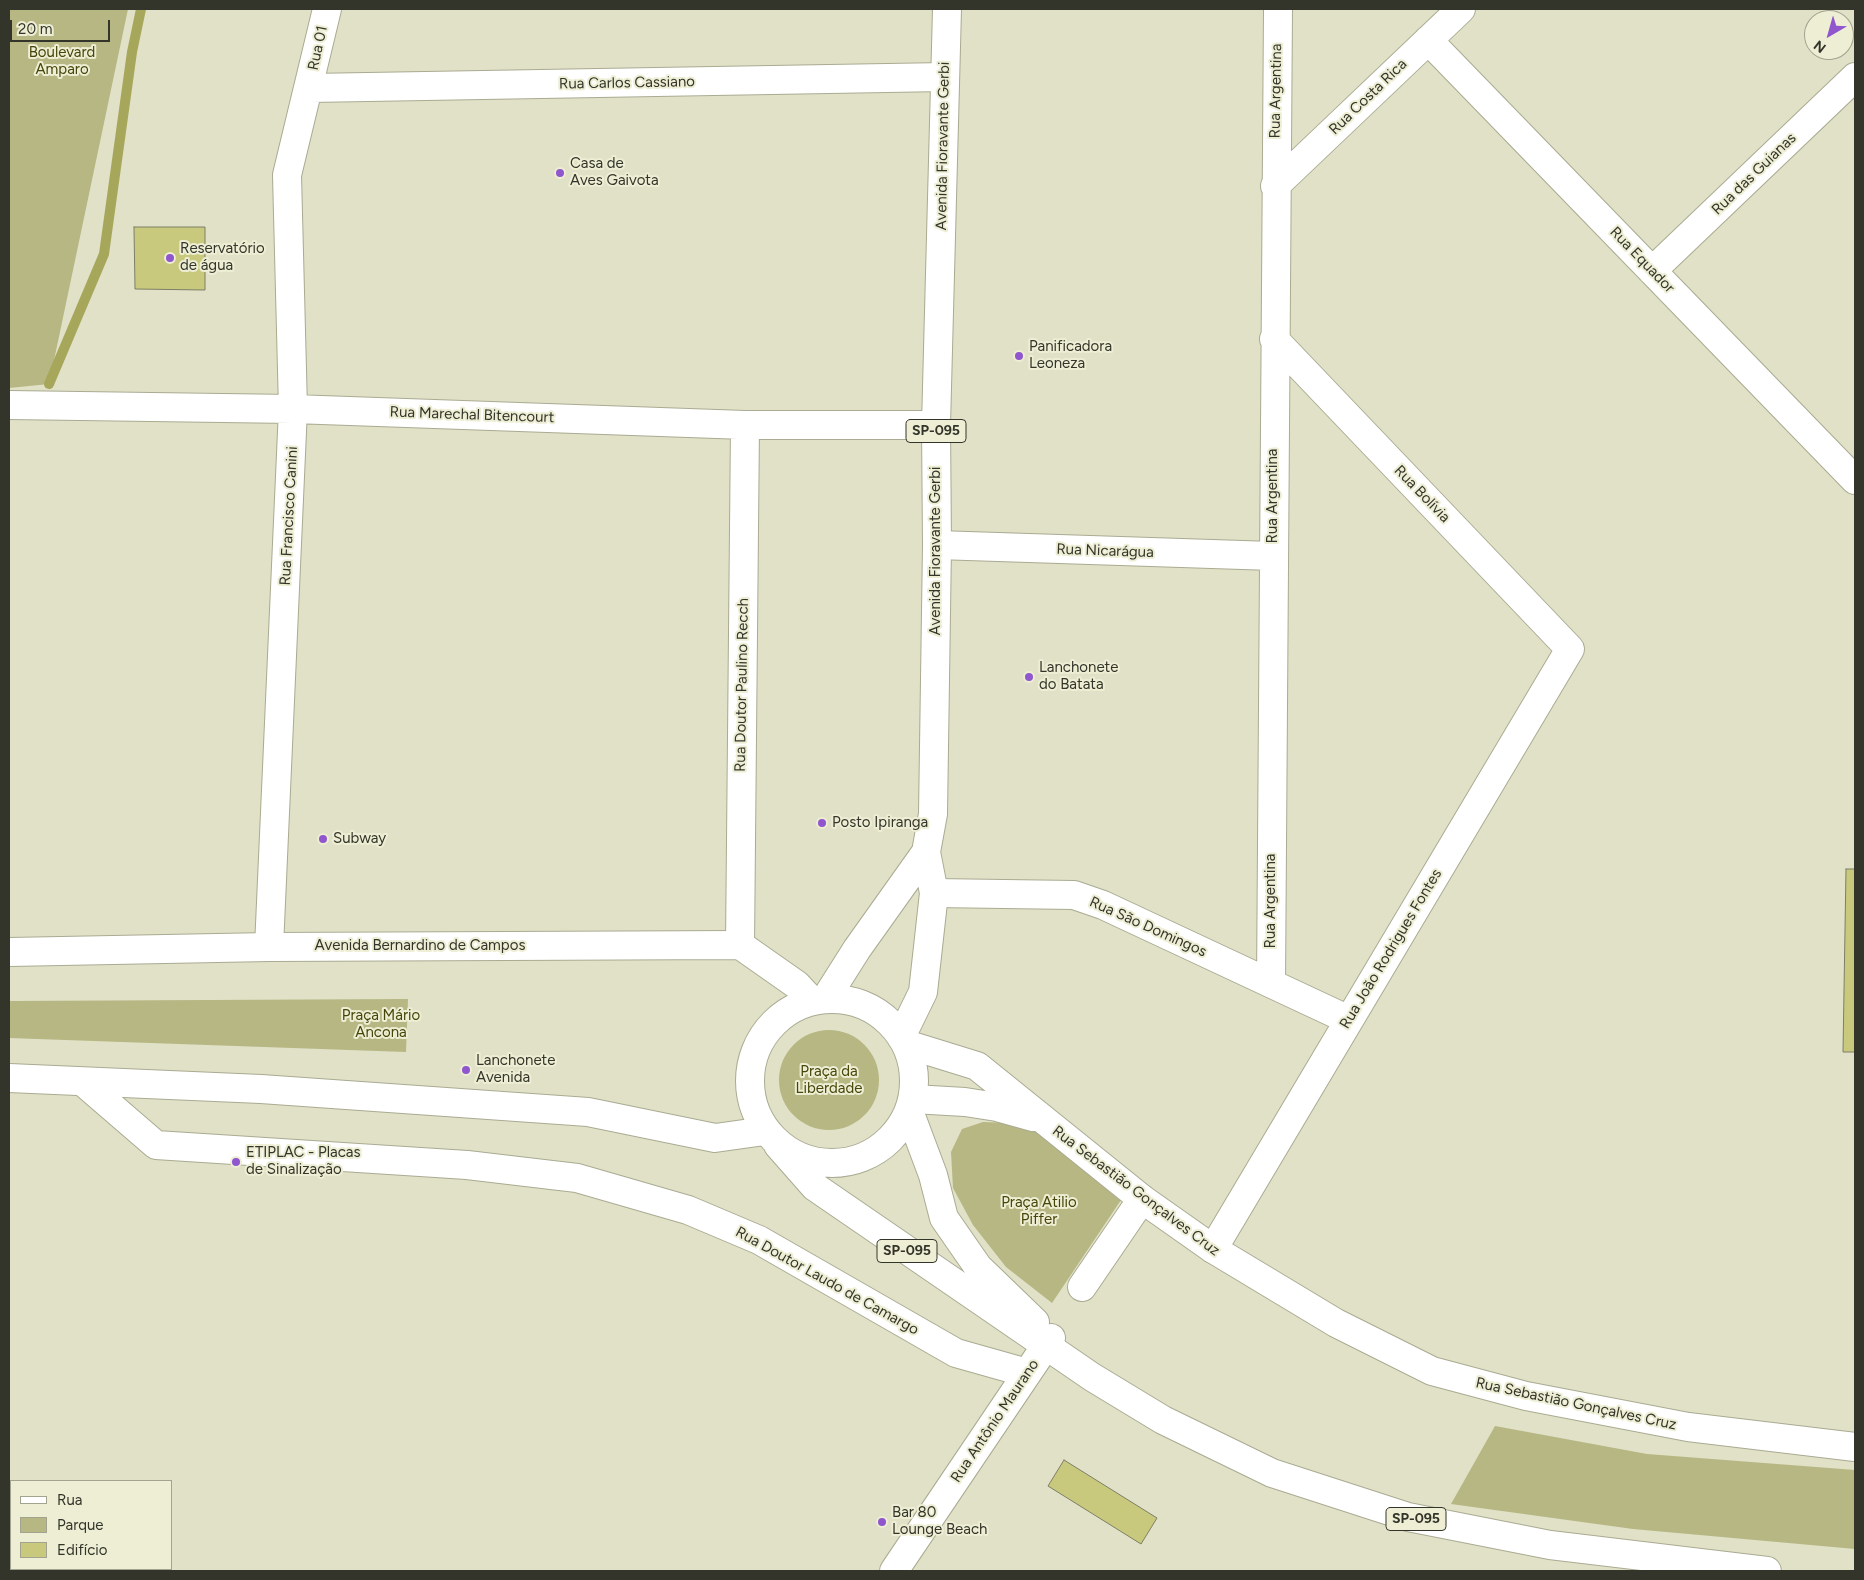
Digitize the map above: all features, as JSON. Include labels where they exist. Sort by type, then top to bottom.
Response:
[{"type":"street","name":"Rua 01","points":[[310,88],[327,9]]},
{"type":"street","name":"Avenida Fioravante Gerbi","points":[[903,1040],[923,992],[934,893],[926,852],[933,814],[937,545],[936,425],[947,9]]},
{"type":"street","name":"Rua Argentina","points":[[1271,983],[1275,186],[1278,9]]},
{"type":"street","name":"Rua Costa Rica","points":[[1275,186],[1461,9]]},
{"type":"street","name":"Rua Equador","points":[[1428,40],[1855,480]]},
{"type":"street","name":"Rua das Guianas","points":[[1652,271],[1855,77]]},
{"type":"street","name":"Rua Carlos Cassiano","points":[[310,88],[944,78]]},
{"type":"street","name":"Rua Francisco Canini","points":[[269,947],[293,409],[288,174],[310,88]]},
{"type":"street","name":"Rua Bolívia","points":[[1274,339],[1570,649]]},
{"type":"street","name":"Rua Marechal Bitencourt","points":[[9,405],[293,409],[745,425],[936,425]]},
{"type":"street","name":"Rua Doutor Paulino Recch","points":[[740,945],[745,425]]},
{"type":"street","name":"Rua Nicarágua","points":[[937,545],[1273,556]]},
{"type":"street","name":"Rua João Rodrigues Fontes","points":[[1213,1249],[1570,649]]},
{"type":"street","name":"Avenida Fioravante Gerbi","points":[[819,999],[926,852]]},
{"type":"street","name":"Rua São Domingos","points":[[934,893],[1074,895],[1103,904],[1350,1020]]},
{"type":"street","name":"Avenida Bernardino de Campos","points":[[9,952],[269,947],[740,945]]},
{"type":"street","points":[[740,945],[819,999]]},
{"type":"street","name":"SP-095","points":[[1048,1342],[978,1267],[944,1218],[911,1105],[914,1070],[903,1040],[881,1015],[855,1002],[819,999],[775,1019],[753,1053],[748,1093],[772,1138],[815,1188],[1048,1342],[1092,1377],[1163,1420],[1272,1473],[1408,1517],[1550,1545],[1767,1571]]},
{"type":"street","name":"Rua Sebastião Gonçalves Cruz","points":[[903,1040],[977,1066],[1142,1199],[1213,1249],[1336,1323],[1432,1371],[1526,1396],[1688,1427],[1855,1447]]},
{"type":"street","points":[[9,1078],[280,1091],[588,1112],[715,1138],[772,1138]]},
{"type":"street","name":"Rua Doutor Laudo de Camargo","points":[[83,1082],[156,1145],[467,1165],[577,1178],[688,1210],[759,1240],[956,1353],[1027,1373]]},
{"type":"street","points":[[911,1105],[973,1103],[996,1107],[1042,1120]]},
{"type":"street","name":"SP-095","points":[[772,1138],[806,1160],[837,1164],[868,1156],[893,1138],[911,1105]]},
{"type":"street","points":[[1082,1287],[1142,1199]]},
{"type":"street","name":"Rua Antônio Maurano","points":[[894,1571],[1048,1342]]},
{"type":"green space","name":"Boulevard Amparo","points":[[9,9],[128,9],[49,384],[9,388]]},
{"type":"green space","name":"Praça Mário Ancona","points":[[408,999],[406,1052],[9,1038],[9,1001]]},
{"type":"green space","name":"Praça da Liberdade","points":[[829,1030],[848,1034],[864,1045],[875,1061],[879,1080],[875,1099],[864,1115],[848,1126],[829,1130],[810,1126],[794,1115],[783,1099],[779,1080],[783,1061],[794,1045],[810,1034]]},
{"type":"green space","name":"Praça Atilio Piffer","points":[[983,1122],[1010,1123],[1037,1130],[1121,1200],[1052,1303],[1006,1267],[973,1225],[953,1188],[951,1152],[962,1129]]},
{"type":"green space","points":[[1495,1426],[1647,1454],[1855,1470],[1855,1549],[1633,1529],[1451,1504]]},
{"type":"building","name":"Reservatório de água","points":[[134,227],[205,227],[205,290],[135,289]]},
{"type":"building","points":[[1846,869],[1855,869],[1855,1052],[1843,1052]]},
{"type":"building","points":[[1064,1460],[1157,1518],[1141,1544],[1048,1486]]},
{"type":"waterway","points":[[49,384],[104,254],[132,52],[141,9]]},
{"type":"place","name":"Casa de Aves Gaivota","points":[[560,173]]},
{"type":"place","name":"Reservatório de água","points":[[170,258]]},
{"type":"place","name":"Panificadora Leoneza","points":[[1019,356]]},
{"type":"place","name":"Lanchonete do Batata","points":[[1029,677]]},
{"type":"place","name":"Posto Ipiranga","points":[[822,823]]},
{"type":"place","name":"Subway","points":[[323,839]]},
{"type":"place","name":"Lanchonete Avenida","points":[[466,1070]]},
{"type":"place","name":"ETIPLAC - Placas de Sinalização","points":[[236,1162]]},
{"type":"place","name":"Bar 80 Lounge Beach","points":[[882,1522]]}]
